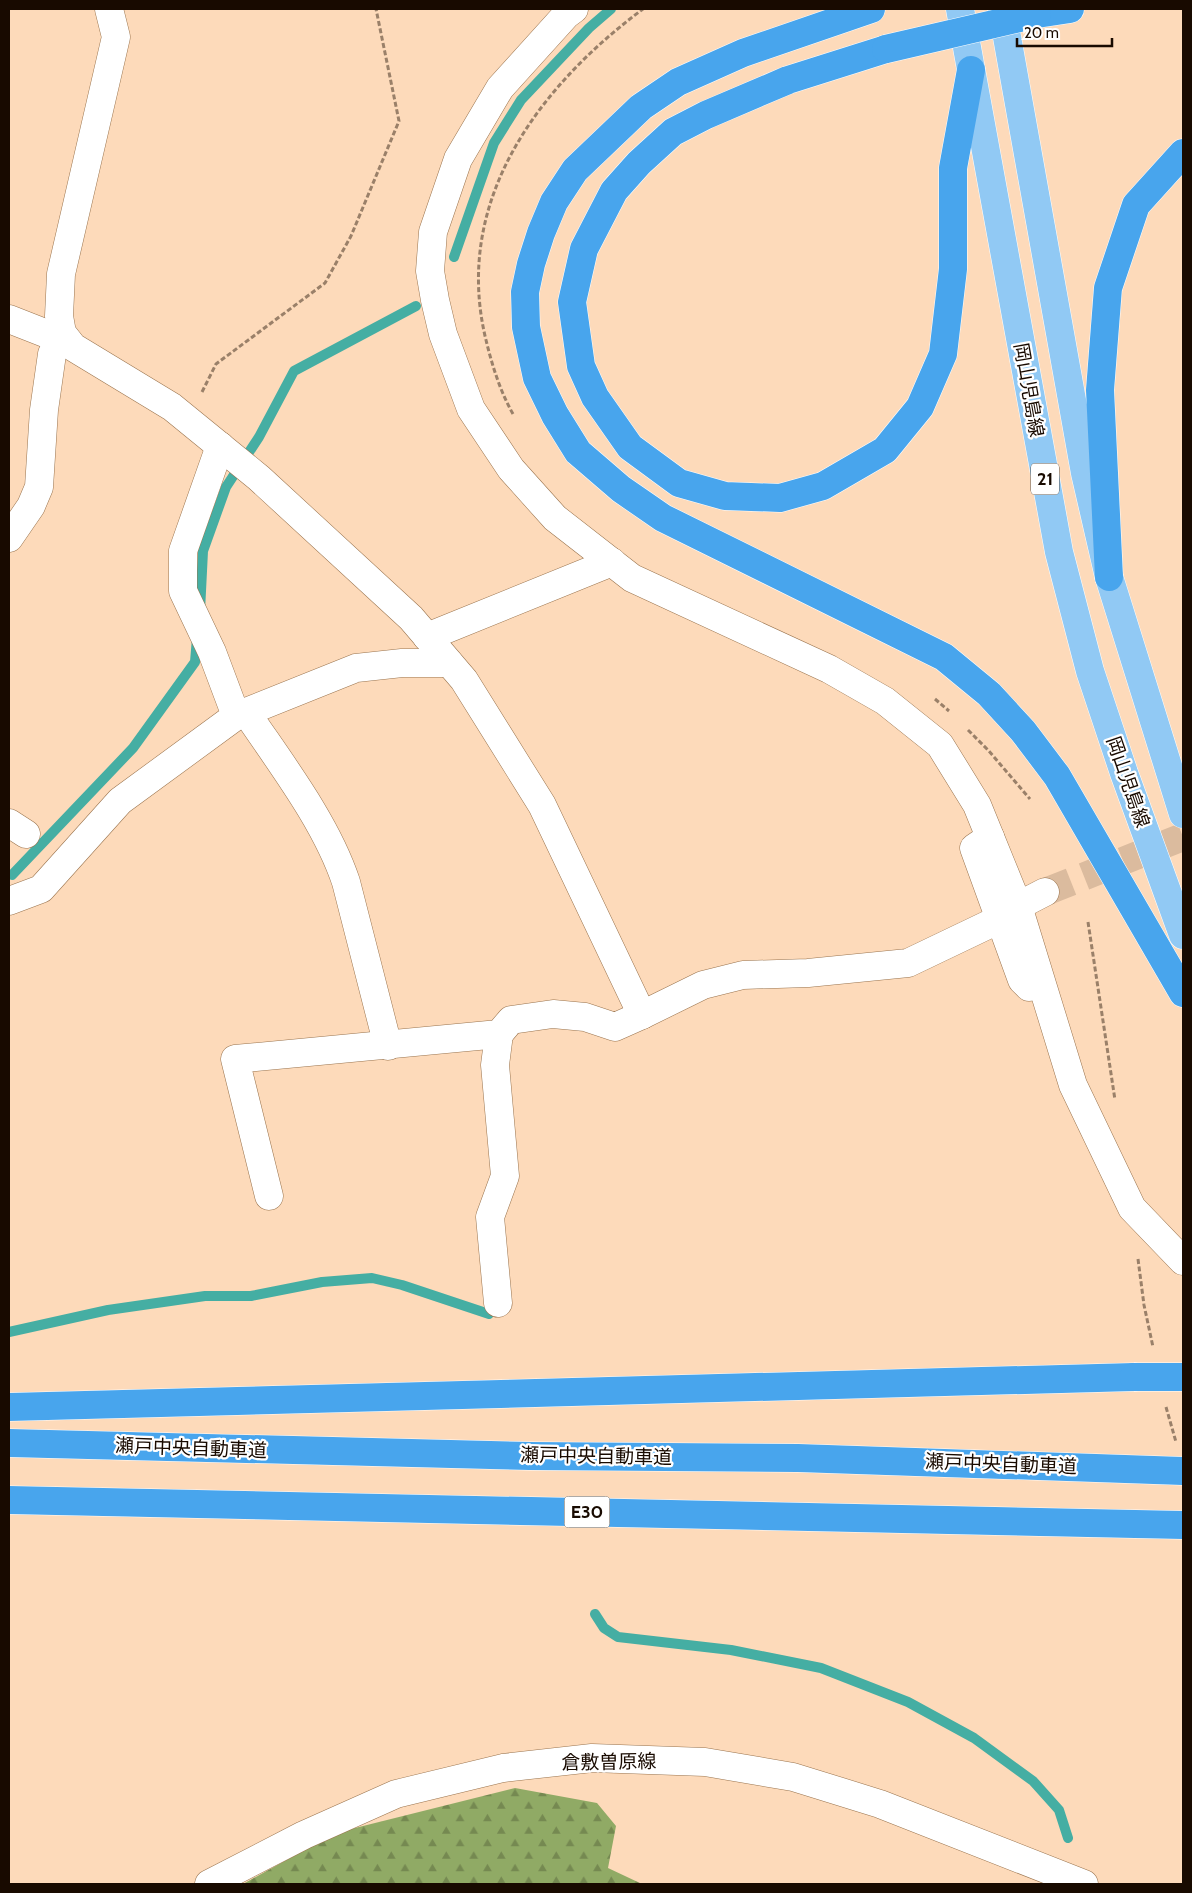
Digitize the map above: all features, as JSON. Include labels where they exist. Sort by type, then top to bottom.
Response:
[{"type":"highway","points":[[870,9],[743,52],[678,82],[641,107],[576,170],[554,202],[540,233],[525,292],[526,327],[537,378],[555,416],[578,452],[621,489],[663,518],[944,657],[989,694],[1023,731],[1057,776],[1183,993]]},
{"type":"highway","points":[[971,70],[953,168],[953,269],[943,354],[920,407],[885,450],[823,486],[780,498],[725,496],[678,483],[630,447],[595,397],[581,366],[572,302],[584,249],[614,191],[639,163],[673,132],[706,115],[788,80],[886,49],[1037,14],[1070,9]]},
{"type":"highway","points":[[1109,577],[1100,390],[1108,288],[1136,205],[1183,153]]},
{"type":"highway","points":[[9,1407],[1183,1377]]},
{"type":"highway","name":"瀬戸中央自動車道","points":[[9,1443],[530,1456],[798,1458],[1183,1469]]},
{"type":"highway","name":"E30","points":[[9,1500],[1174,1524]]},
{"type":"main road","name":"岡山児島線","points":[[960,9],[1059,552],[1093,680],[1124,774],[1183,935]]},
{"type":"main road","name":"21","points":[[1002,9],[1085,473],[1109,577],[1183,814]]},
{"type":"street","points":[[9,538],[31,506],[39,487],[44,410],[52,354],[61,336],[59,316],[61,274],[116,37],[109,9]]},
{"type":"street","points":[[574,9],[566,15],[500,88],[458,159],[433,232],[430,271],[443,334],[471,408],[511,469],[554,518],[632,578],[829,669],[885,701],[940,745],[977,805],[990,837],[1009,912],[1048,1002],[1073,1084],[1132,1208],[1183,1261]]},
{"type":"street","points":[[9,319],[61,336],[73,347],[172,407],[259,478],[411,618],[464,680],[542,806],[642,1015]]},
{"type":"street","points":[[223,448],[183,551],[182,591],[241,714],[300,792],[338,856],[388,1046]]},
{"type":"street","points":[[427,637],[612,562]]},
{"type":"street","points":[[9,901],[41,889],[120,801],[241,714],[356,668],[402,663],[449,662]]},
{"type":"street","points":[[498,1303],[490,1217],[505,1176],[495,1065],[499,1034],[511,1020],[552,1014],[585,1017],[615,1026],[703,985],[743,975],[808,973],[908,963],[1045,892]]},
{"type":"street","points":[[268,1196],[235,1059],[499,1034]]},
{"type":"street","name":"倉敷曽原線","points":[[209,1884],[304,1835],[396,1794],[503,1768],[592,1758],[705,1762],[793,1777],[880,1804],[1084,1884]]},
{"type":"street","name":"倉敷曽原線","points":[[1018,1858],[1055,1884]]},
{"type":"path","points":[[187,420],[216,364],[325,283],[352,236],[398,121],[376,9]]},
{"type":"green space","points":[[515,1788],[597,1803],[616,1826],[608,1868],[642,1884],[243,1884],[335,1833]]},
{"type":"waterway","points":[[454,257],[494,143],[521,100],[589,28],[611,9]]},
{"type":"waterway","points":[[200,611],[203,551],[226,487],[259,437],[294,371],[416,306]]},
{"type":"waterway","points":[[12,875],[133,748],[195,662],[197,638]]},
{"type":"waterway","points":[[9,1332],[108,1310],[205,1296],[251,1296],[322,1282],[372,1278],[402,1285],[489,1314]]},
{"type":"waterway","points":[[595,1614],[604,1628],[618,1637],[731,1650],[821,1668],[908,1702],[974,1738],[1033,1781],[1059,1810],[1068,1838]]},
{"type":"tunnel","points":[[1045,892],[1183,837]]}]
